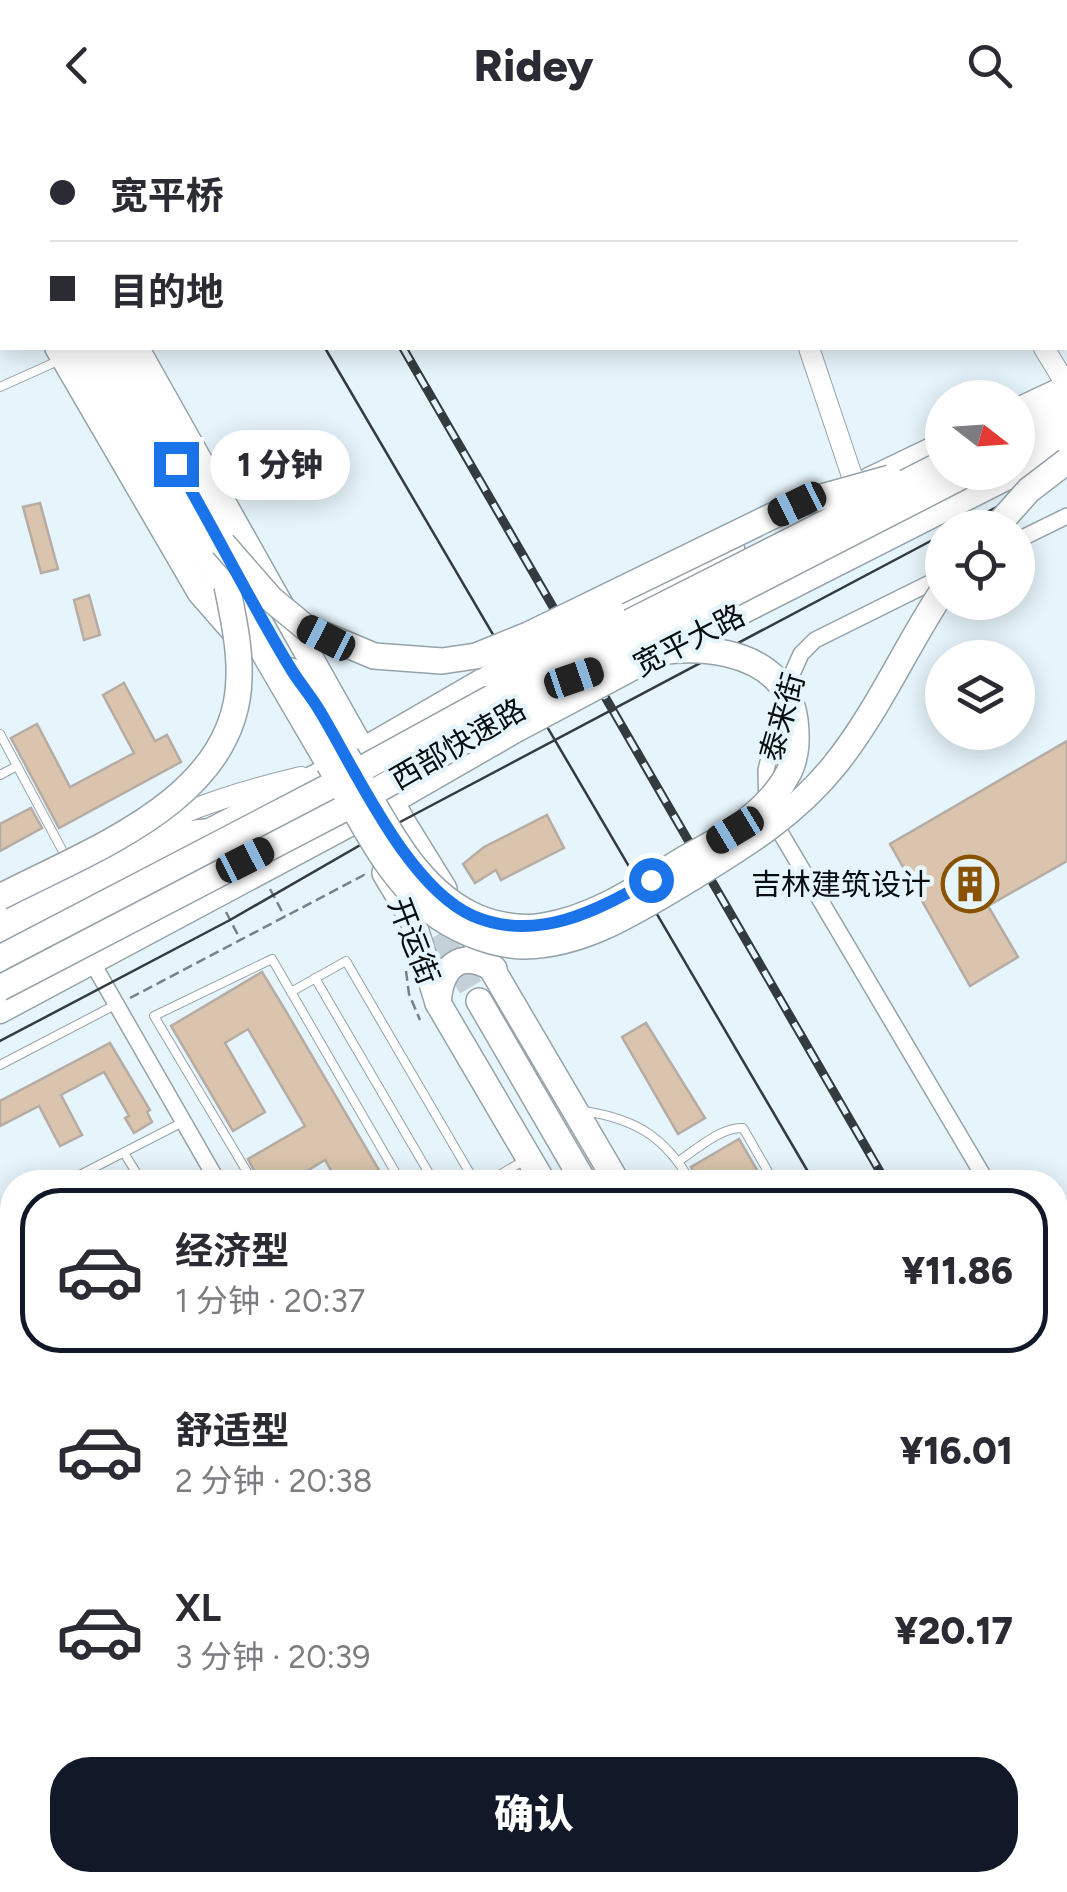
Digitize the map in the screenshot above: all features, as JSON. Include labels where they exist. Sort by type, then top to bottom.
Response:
[{"type":"main road","points":[[0,897],[163,809],[207,766],[231,724],[240,678],[226,565],[101,350]]},
{"type":"main road","points":[[109,350],[390,866],[408,890],[440,918],[498,942],[525,946],[562,942],[630,915],[786,816],[821,782],[860,730],[925,620]]},
{"type":"main road","name":"开运街","points":[[137,350],[392,803],[494,969],[609,1170]]},
{"type":"main road","points":[[69,351],[226,565],[305,626],[374,656],[442,661],[476,656],[528,635],[797,504],[925,463]]},
{"type":"main road","name":"开运街","points":[[69,351],[200,592],[249,647],[412,918],[429,1012],[536,1170]]},
{"type":"main road","points":[[1035,401],[1067,386]]},
{"type":"main road","points":[[1035,420],[1067,406]]},
{"type":"main road","points":[[1035,441],[1067,426]]},
{"type":"main road","name":"宽平大路","points":[[0,1012],[392,803],[642,664],[1067,448]]},
{"type":"main road","points":[[1012,510],[1030,490],[1067,461]]},
{"type":"main road","name":"宽平大路","points":[[0,936],[323,772],[489,676],[855,486],[925,463]]},
{"type":"main road","name":"西部快速路","points":[[0,958],[336,783],[925,466]]},
{"type":"main road","name":"西部快速路","points":[[0,988],[350,805],[574,678],[935,490]]},
{"type":"main road","points":[[226,565],[234,570],[292,673],[318,707],[402,849],[435,890],[472,915],[505,925],[542,926],[607,905],[749,820],[771,798],[794,759],[796,730],[791,702],[776,680],[749,660],[709,651],[680,650],[636,656],[574,678]]},
{"type":"main road","points":[[0,921],[160,837],[205,832]]},
{"type":"main road","points":[[429,1012],[442,978],[460,961],[472,959],[494,969]]},
{"type":"main road","name":"开运街","points":[[479,1000],[577,1170]]},
{"type":"street","points":[[810,350],[855,486]]},
{"type":"street","points":[[1045,350],[1067,386]]},
{"type":"street","points":[[1035,532],[1067,516]]},
{"type":"street","name":"泰来街","points":[[925,586],[808,646],[788,683],[766,770],[764,800],[981,1170]]},
{"type":"street","points":[[0,907],[172,817],[243,791],[323,772]]},
{"type":"street","points":[[92,962],[211,1170]]},
{"type":"lane","points":[[0,387],[69,351]]},
{"type":"lane","points":[[0,734],[72,869]]},
{"type":"lane","points":[[0,776],[17,766]]},
{"type":"lane","points":[[246,1170],[154,1016],[272,959],[393,1170]]},
{"type":"lane","points":[[291,992],[346,961],[468,1170]]},
{"type":"lane","points":[[315,978],[427,1170]]},
{"type":"lane","points":[[0,1064],[116,1005]]},
{"type":"lane","points":[[575,1110],[629,1122],[666,1146],[684,1170]]},
{"type":"lane","points":[[89,1170],[183,1122]]},
{"type":"lane","points":[[678,1160],[736,1127],[743,1128],[767,1170]]},
{"type":"lane","points":[[124,1152],[133,1170]]},
{"type":"lane","points":[[508,1170],[529,1158]]},
{"type":"path","points":[[116,1005],[364,875],[374,890]]},
{"type":"path","points":[[269,888],[286,917]]},
{"type":"path","points":[[226,912],[241,940]]},
{"type":"path","points":[[405,967],[409,994],[429,1012]]},
{"type":"building","points":[[40,503],[58,569],[41,573],[23,507]]},
{"type":"building","points":[[89,595],[100,635],[84,640],[74,600]]},
{"type":"building","points":[[124,683],[155,741],[167,735],[181,762],[59,828],[11,738],[37,724],[70,787],[134,753],[103,695]]},
{"type":"building","name":"吉林建筑设计","points":[[1067,741],[1067,861],[988,906],[1018,957],[970,986],[890,844]]},
{"type":"building","points":[[31,808],[42,828],[0,851],[0,824]]},
{"type":"building","points":[[547,815],[564,848],[501,880],[496,870],[475,883],[463,864],[484,847]]},
{"type":"building","points":[[262,972],[379,1170],[331,1170],[325,1160],[309,1170],[254,1170],[248,1159],[305,1126],[248,1029],[225,1043],[265,1112],[233,1131],[171,1026]]},
{"type":"building","points":[[646,1023],[705,1118],[678,1134],[622,1037]]},
{"type":"building","points":[[110,1043],[150,1110],[147,1112],[152,1122],[134,1133],[125,1118],[129,1116],[104,1072],[61,1095],[82,1135],[60,1146],[39,1106],[0,1126],[0,1101]]},
{"type":"building","points":[[739,1139],[757,1170],[693,1170],[691,1167]]},
{"type":"tunnel","points":[[420,902],[479,1001]]},
{"type":"tram line","points":[[326,350],[807,1170]]},
{"type":"tram line","points":[[991,510],[1067,471]]},
{"type":"tram line","points":[[0,1041],[230,920],[402,821],[925,544]]},
{"type":"railway","points":[[404,350],[879,1170]]},
{"type":"place","name":"吉林建筑设计","points":[[970,884]]},
{"type":"route","points":[[176,464],[292,673],[318,707],[402,849],[435,890],[472,915],[528,927],[587,914],[651,880]]}]
